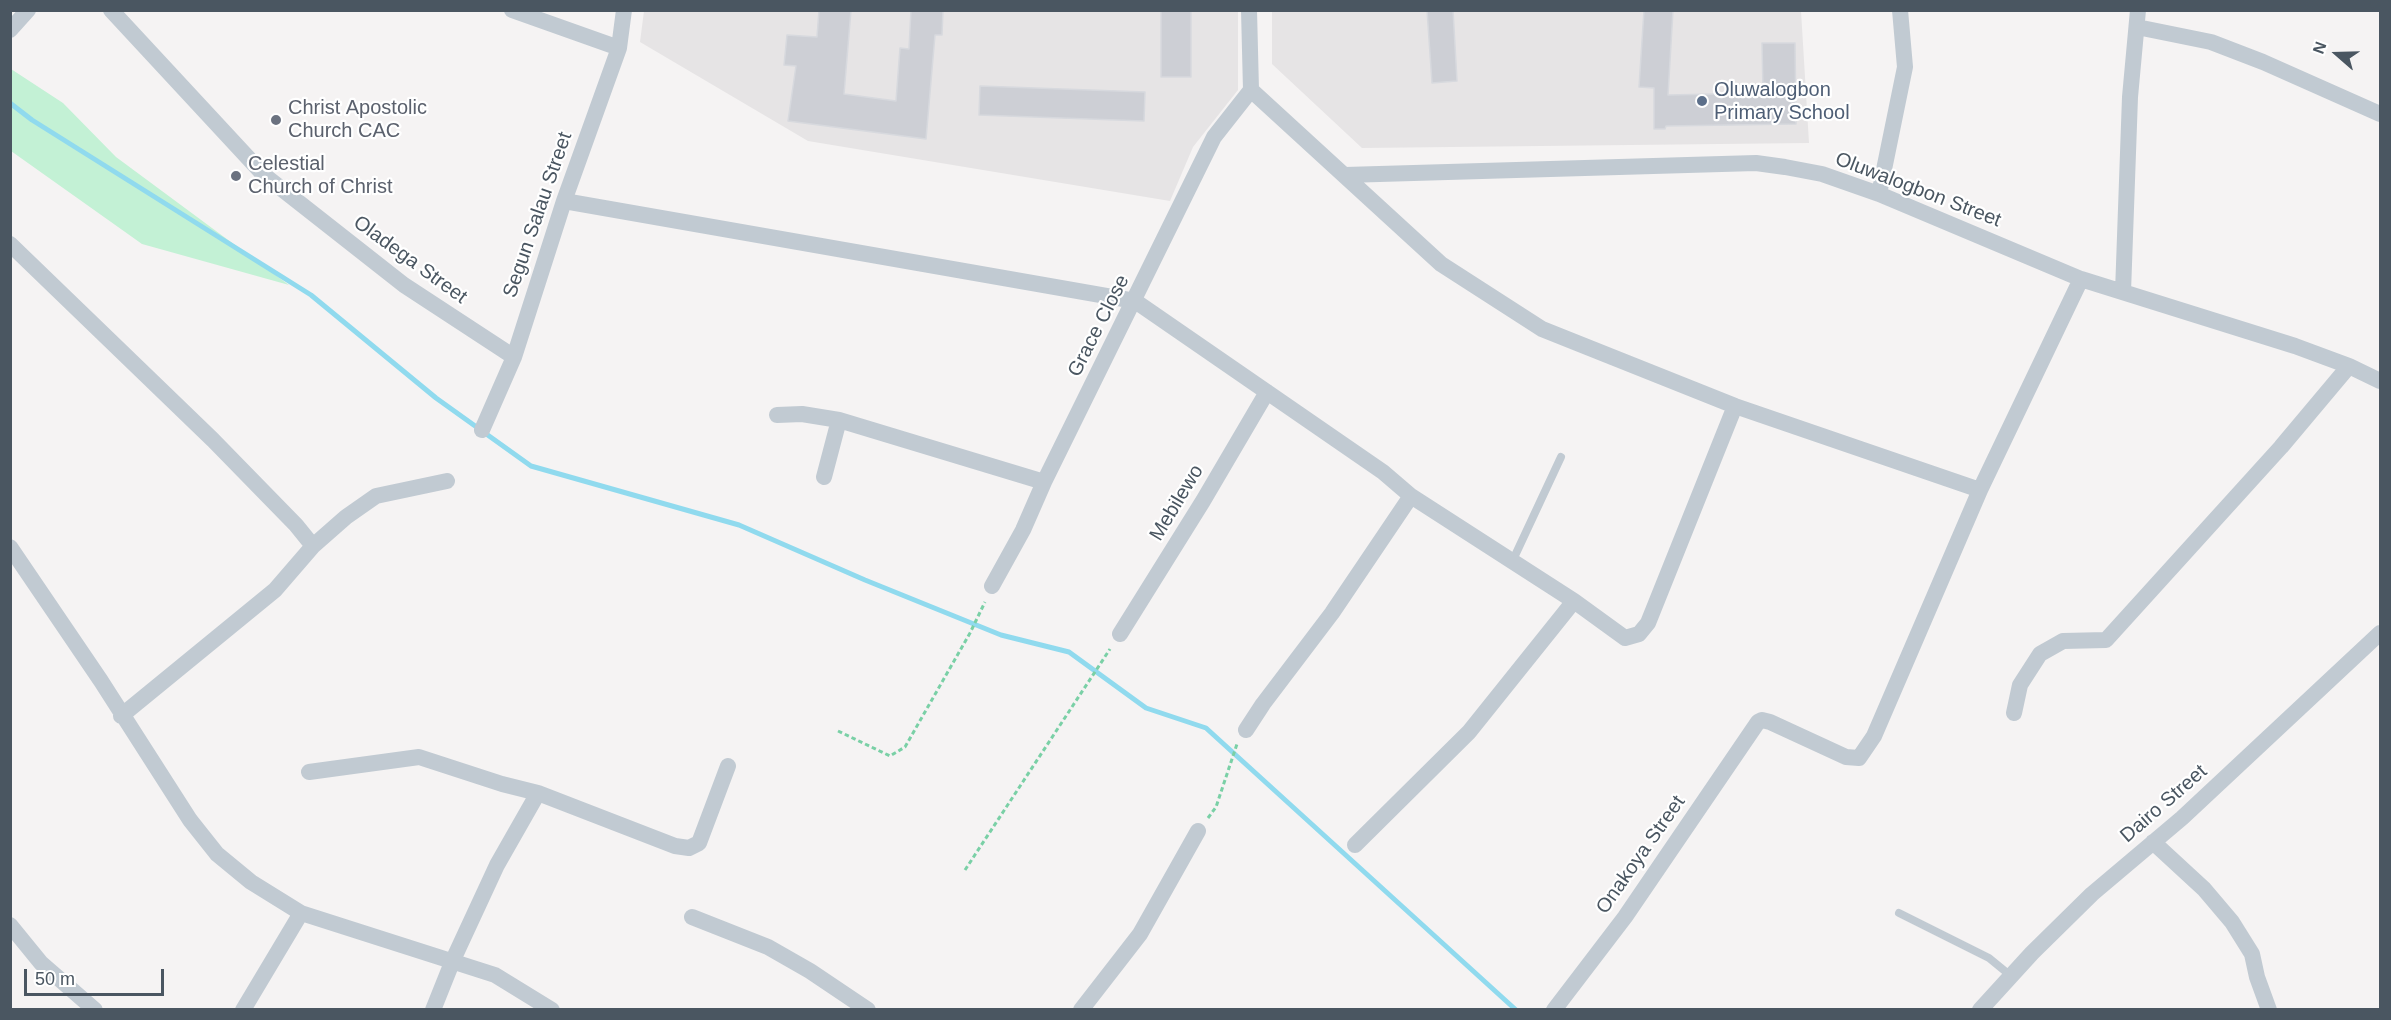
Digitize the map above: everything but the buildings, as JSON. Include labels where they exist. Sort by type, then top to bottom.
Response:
[{"type":"street","points":[[10,30],[28,10]]},
{"type":"street","name":"Oladega Street","points":[[111,10],[264,175],[404,285],[514,357]]},
{"type":"street","points":[[512,10],[619,48]]},
{"type":"street","name":"Segun Salau Street","points":[[482,430],[514,357],[564,201],[619,48],[624,10]]},
{"type":"street","points":[[1249,10],[1251,90],[1441,264],[1542,328],[1735,406],[1980,490],[2081,279]]},
{"type":"street","points":[[1879,194],[1905,67],[1900,10]]},
{"type":"street","points":[[2123,292],[2130,97],[2138,19],[2211,42],[2263,62],[2380,114]]},
{"type":"street","name":"Grace Close","points":[[992,586],[1023,530],[1044,482],[1135,301],[1214,136],[1251,90]]},
{"type":"street","name":"Oluwalogbon Street","points":[[1345,175],[1756,163],[1822,174],[1879,194],[2081,279],[2295,346],[2349,366],[2380,381]]},
{"type":"street","points":[[564,201],[1135,301],[1383,472],[1410,496],[1574,601],[1625,638],[1639,634],[1648,623],[1735,406]]},
{"type":"street","points":[[10,244],[213,440],[296,525],[313,546]]},
{"type":"street","points":[[2014,713],[2020,685],[2040,654],[2063,641],[2106,640],[2281,447],[2349,366]]},
{"type":"street","name":"Mebilewo","points":[[1120,634],[1203,501],[1267,392]]},
{"type":"street","points":[[777,415],[802,414],[839,420],[1044,482]]},
{"type":"street","points":[[824,477],[839,420]]},
{"type":"street","points":[[121,716],[275,590],[313,546],[376,495],[447,481]]},
{"type":"street","name":"Onakoya Street","points":[[1554,1010],[1625,917],[1758,722],[1762,720],[1770,722],[1846,757],[1859,758],[1874,736],[1980,490]]},
{"type":"street","points":[[1246,730],[1332,613],[1410,496]]},
{"type":"street","points":[[10,547],[101,681],[121,716],[190,820],[217,854],[251,882],[301,913],[495,975],[552,1010]]},
{"type":"street","points":[[1355,845],[1469,732],[1574,601]]},
{"type":"street","name":"Dairo Street","points":[[1980,1010],[2092,894],[2153,842],[2380,633]]},
{"type":"street","points":[[309,772],[419,757],[502,784],[538,793],[675,846],[688,848],[699,843],[728,766]]},
{"type":"street","points":[[433,1010],[453,960],[497,865],[538,793]]},
{"type":"street","points":[[1081,1010],[1140,934],[1198,831]]},
{"type":"street","points":[[2153,842],[2204,889],[2232,922],[2252,954],[2257,977],[2269,1010]]},
{"type":"street","points":[[243,1010],[301,913]]},
{"type":"street","points":[[692,917],[768,947],[810,971],[868,1010]]},
{"type":"street","points":[[10,925],[41,963],[95,1010]]},
{"type":"lane","points":[[1512,562],[1560,458]]},
{"type":"lane","points":[[1899,913],[1989,958],[2012,976]]},
{"type":"path","points":[[838,731],[890,756],[905,747],[970,633],[992,586]]},
{"type":"path","points":[[965,870],[1101,665]]},
{"type":"path","points":[[1198,831],[1216,807],[1234,747]]},
{"type":"shaded area","points":[[644,11],[1238,11],[1238,90],[1193,147],[1170,201],[808,141],[640,42]]},
{"type":"shaded area","points":[[1272,11],[1801,11],[1809,143],[1362,148],[1272,64]]},
{"type":"green space","points":[[11,69],[63,103],[116,157],[289,285],[142,244],[11,151]]},
{"type":"waterway","points":[[10,103],[32,120],[311,295],[436,398],[531,466],[739,525],[865,580],[1001,635],[1069,652],[1146,708],[1206,728],[1516,1010]]},
{"type":"place","name":"Oluwalogbon Primary School","points":[[1702,101]]},
{"type":"place","name":"Christ Apostolic Church CAC","points":[[276,120]]},
{"type":"place","name":"Celestial Church of Christ","points":[[236,176]]}]
